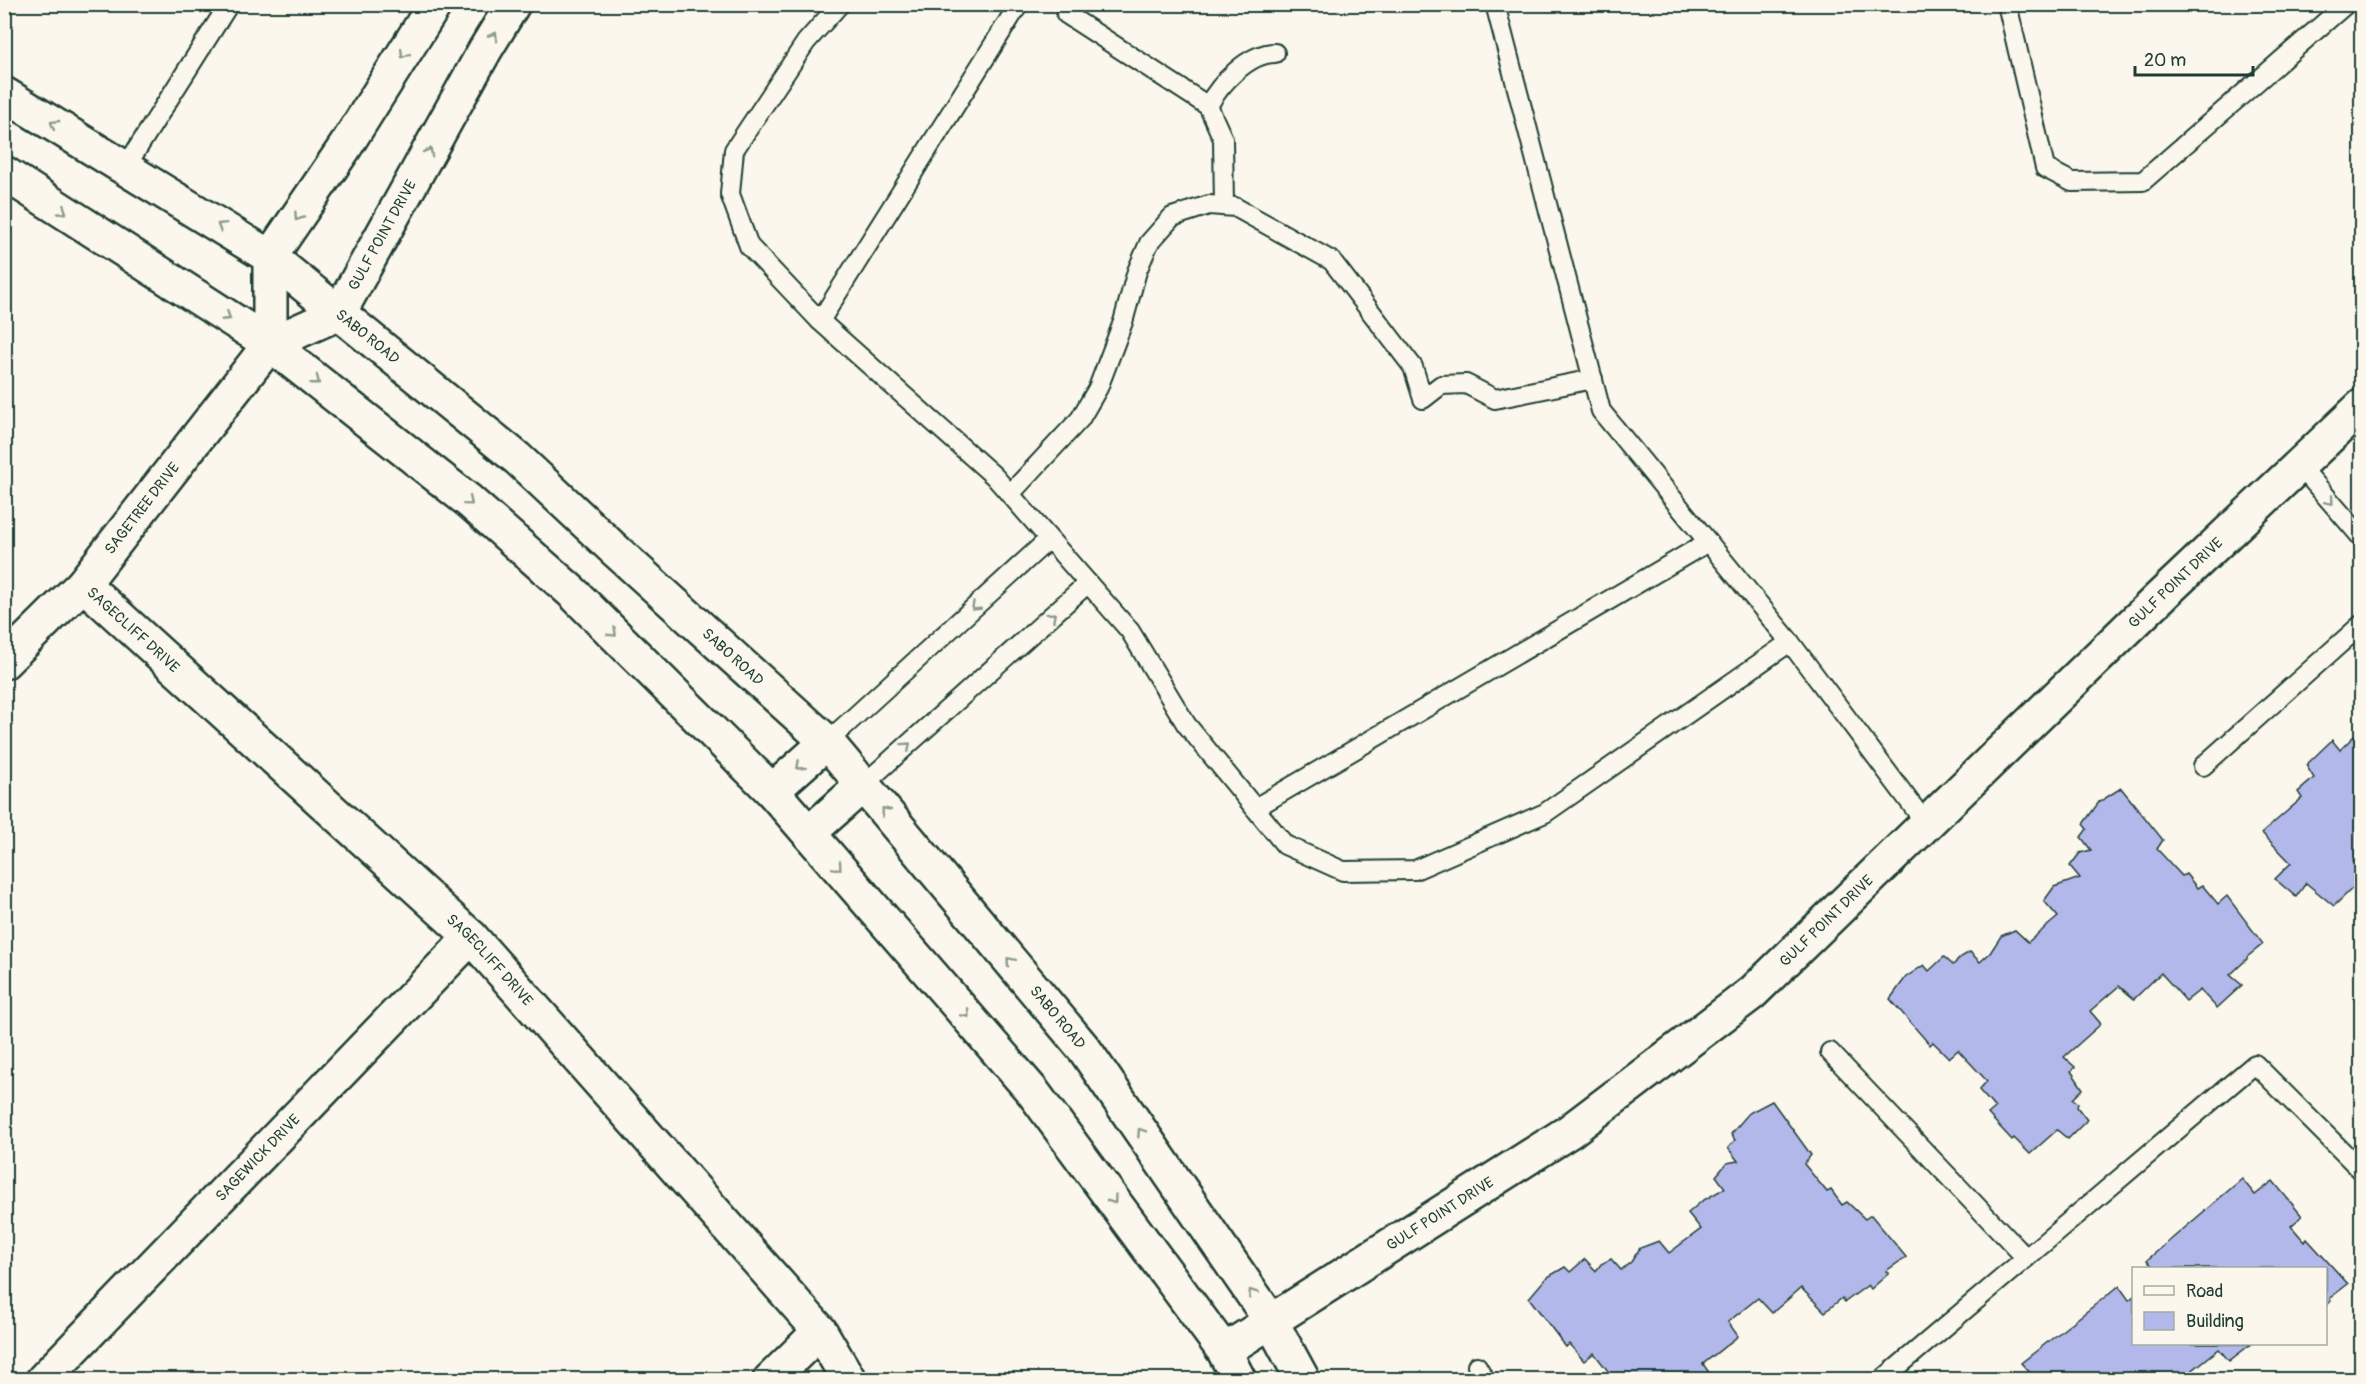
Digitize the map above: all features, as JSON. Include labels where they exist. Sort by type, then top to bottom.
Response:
[{"type":"street","points":[[270,344],[270,257],[345,147],[435,4]]},
{"type":"street","name":"GULF POINT DRIVE","points":[[339,313],[513,4]]},
{"type":"street","name":"SABO ROAD","points":[[4,94],[270,257],[518,459],[827,742],[1085,1050],[1271,1321],[1303,1380]]},
{"type":"street","points":[[4,173],[270,344],[469,501],[563,585],[772,791],[1033,1092],[1224,1351],[1239,1380]]},
{"type":"street","points":[[270,344],[339,313]]},
{"type":"street","name":"SAGETREE DRIVE","points":[[4,663],[83,584],[270,344]]},
{"type":"street","name":"GULF POINT DRIVE","points":[[1224,1351],[1570,1131],[1752,993],[2299,465],[2357,420]]},
{"type":"street","name":"SAGECLIFF DRIVE","points":[[83,584],[471,937],[820,1331],[849,1380]]},
{"type":"street","points":[[772,791],[827,742]]},
{"type":"street","points":[[809,833],[863,785]]},
{"type":"street","name":"SAGEWICK DRIVE","points":[[43,1380],[471,937]]},
{"type":"street","points":[[770,1380],[820,1331]]},
{"type":"lane","points":[[125,168],[230,4]]},
{"type":"lane","points":[[840,4],[807,42],[734,150],[730,194],[749,246],[820,321],[994,476],[1130,631],[1186,724],[1285,845],[1343,871],[1415,870],[1545,813],[1790,642]]},
{"type":"lane","points":[[820,321],[1019,4]]},
{"type":"lane","points":[[1495,4],[1601,411],[1790,642],[1927,825]]},
{"type":"lane","points":[[2007,4],[2045,168],[2072,182],[2143,181],[2346,4]]},
{"type":"lane","points":[[1066,14],[1209,106],[1223,139],[1224,206]]},
{"type":"lane","points":[[1209,106],[1217,91],[1246,64],[1265,53],[1275,53]]},
{"type":"lane","points":[[1010,494],[1080,419],[1098,388],[1123,322],[1137,271],[1149,243],[1172,217],[1209,205],[1235,207],[1332,261],[1413,367],[1423,399],[1441,385],[1466,384],[1495,399],[1593,379]]},
{"type":"lane","points":[[2299,465],[2361,538]]},
{"type":"lane","points":[[827,742],[1049,539]]},
{"type":"lane","points":[[1255,808],[1708,542]]},
{"type":"lane","points":[[863,785],[1088,583]]},
{"type":"lane","points":[[2203,766],[2361,624]]},
{"type":"lane","points":[[1830,1052],[2026,1258]]},
{"type":"lane","points":[[1882,1380],[2255,1064],[2361,1172]]},
{"type":"building","points":[[2358,732],[2362,736],[2362,853],[2353,861],[2362,870],[2362,879],[2334,906],[2306,883],[2296,897],[2275,879],[2291,863],[2262,833],[2302,798],[2298,792],[2314,778],[2306,765],[2332,740],[2340,750]]},
{"type":"building","points":[[2121,788],[2163,840],[2157,849],[2182,876],[2186,874],[2197,888],[2202,885],[2218,904],[2227,896],[2263,944],[2230,975],[2242,985],[2217,1008],[2200,990],[2186,1001],[2161,973],[2134,999],[2119,986],[2090,1011],[2101,1024],[2064,1057],[2075,1067],[2071,1071],[2083,1089],[2073,1099],[2078,1103],[2077,1107],[2087,1120],[2068,1139],[2057,1130],[2030,1154],[2014,1138],[2012,1140],[1988,1114],[1995,1108],[1979,1090],[1987,1081],[1958,1050],[1949,1058],[1933,1042],[1930,1045],[1890,999],[1906,977],[1924,965],[1929,971],[1944,957],[1953,965],[1970,952],[1980,962],[1990,953],[2001,936],[2015,930],[2028,942],[2058,917],[2044,901],[2054,887],[2080,878],[2070,866],[2080,853],[2091,850],[2081,837],[2087,829],[2083,824],[2099,802]]},
{"type":"building","points":[[1772,1101],[1811,1155],[1804,1164],[1827,1192],[1831,1190],[1842,1205],[1847,1202],[1865,1219],[1871,1215],[1906,1257],[1886,1271],[1889,1273],[1871,1289],[1868,1285],[1845,1302],[1842,1298],[1825,1312],[1801,1288],[1772,1313],[1758,1298],[1728,1322],[1738,1336],[1703,1364],[1710,1374],[1704,1380],[1615,1380],[1594,1353],[1584,1361],[1569,1344],[1566,1347],[1529,1298],[1546,1278],[1565,1267],[1570,1272],[1585,1259],[1596,1271],[1601,1264],[1611,1259],[1621,1270],[1631,1262],[1640,1248],[1659,1241],[1669,1253],[1701,1229],[1688,1213],[1702,1201],[1725,1188],[1716,1176],[1727,1163],[1738,1161],[1728,1148],[1735,1140],[1731,1134],[1749,1113]]},
{"type":"building","points":[[2242,1179],[2255,1195],[2273,1181],[2302,1216],[2291,1226],[2305,1242],[2307,1239],[2348,1284],[2330,1298],[2331,1301],[2327,1305],[2327,1267],[2153,1267],[2147,1260]]},
{"type":"building","points":[[2119,1286],[2129,1300],[2132,1298],[2132,1345],[2250,1345],[2229,1361],[2219,1349],[2189,1373],[2193,1380],[2031,1380],[2034,1377],[2021,1363]]}]
